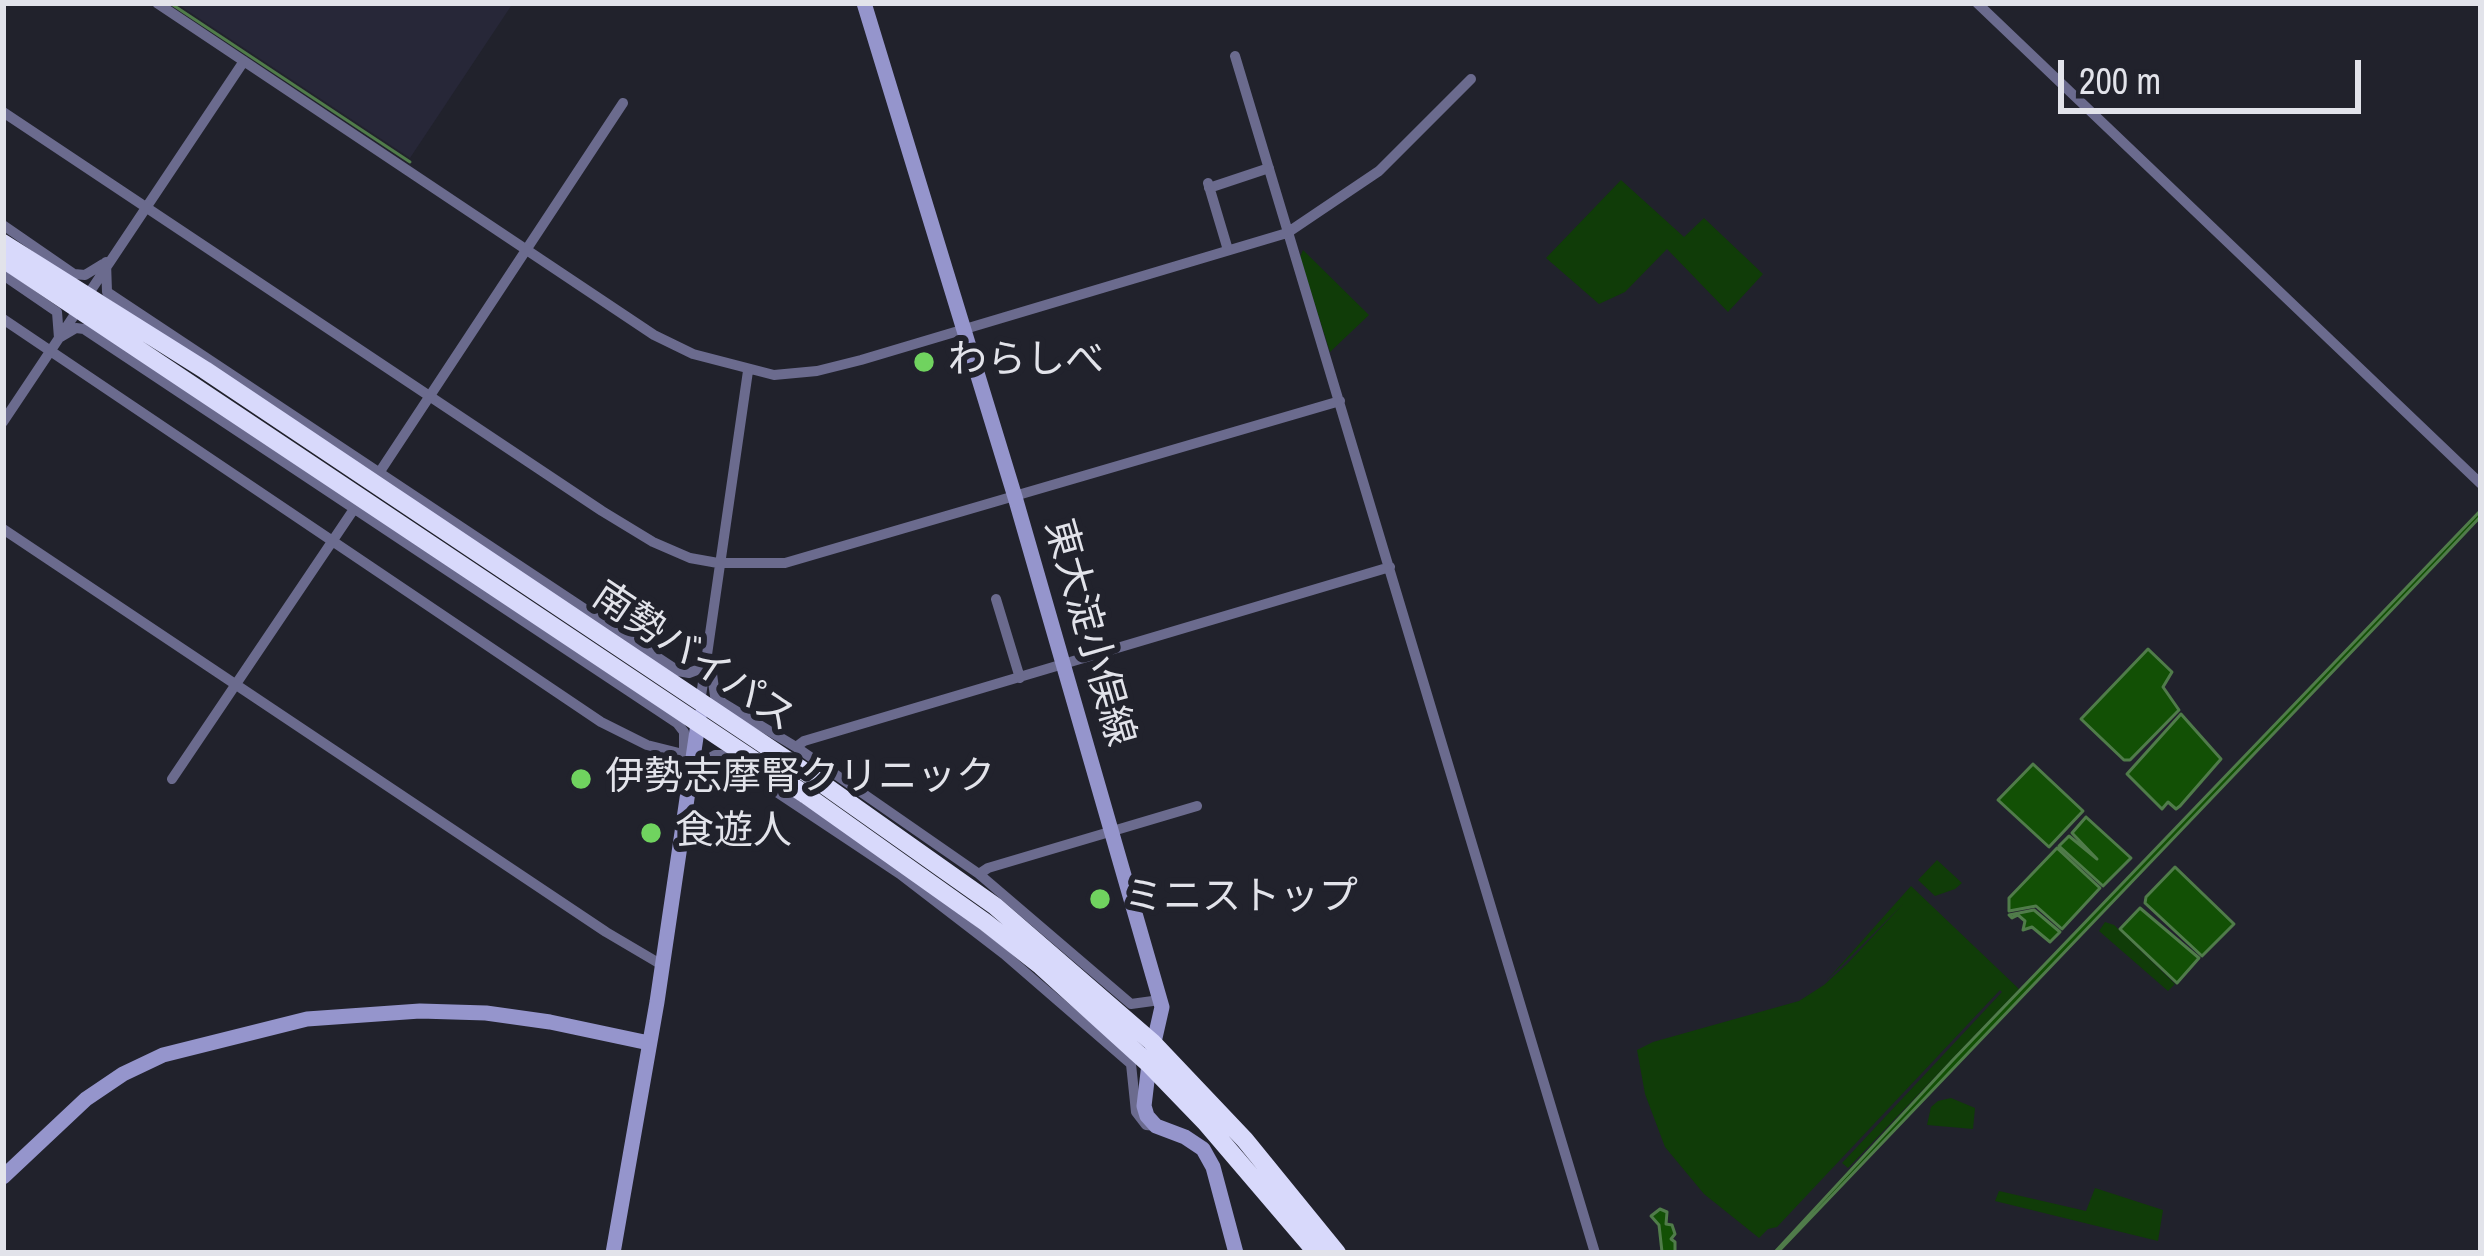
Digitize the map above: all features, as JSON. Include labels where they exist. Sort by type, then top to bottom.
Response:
[{"type":"highway","name":"南勢バイパス","points":[[3,243],[311,461],[898,836],[994,906],[1152,1042],[1245,1140],[1337,1253]]},
{"type":"highway","name":"南勢バイパス","points":[[3,259],[82,302]]},
{"type":"highway","name":"南勢バイパス","points":[[699,713],[1041,967],[1149,1064],[1317,1253]]},
{"type":"main road","name":"東大淀小俣線","points":[[864,3],[1015,497],[1160,1000],[1144,1106],[1156,1126]]},
{"type":"main road","points":[[613,1253],[662,965],[687,761],[699,713]]},
{"type":"main road","points":[[3,1177],[86,1099],[123,1074],[163,1055],[307,1019],[420,1011],[486,1013],[650,1043]]},
{"type":"main road","points":[[1156,1126],[1203,1149],[1213,1167],[1236,1253]]},
{"type":"street","points":[[157,3],[654,335],[693,355],[774,375],[817,371],[1288,233],[1390,163],[1471,79]]},
{"type":"street","points":[[1977,3],[2481,484]]},
{"type":"street","points":[[1235,56],[1594,1253]]},
{"type":"street","points":[[3,422],[244,61]]},
{"type":"street","points":[[379,473],[623,103]]},
{"type":"street","points":[[3,112],[653,542],[690,558],[785,563],[1340,401]]},
{"type":"street","points":[[1228,250],[1208,185],[1269,169]]},
{"type":"street","points":[[3,225],[74,274],[85,275],[106,262]]},
{"type":"street","points":[[106,262],[107,292],[678,671],[689,673],[704,667]]},
{"type":"street","points":[[3,275],[57,312],[59,338]]},
{"type":"street","points":[[3,319],[601,722],[687,761],[721,755],[949,910],[1047,988],[1131,1064],[1136,1112],[1146,1125],[1156,1126]]},
{"type":"street","points":[[59,338],[76,328],[84,329],[677,723],[684,732],[687,761]]},
{"type":"street","points":[[699,713],[748,371]]},
{"type":"street","points":[[172,778],[353,509]]},
{"type":"street","points":[[3,529],[662,965]]},
{"type":"street","points":[[796,747],[1390,567]]},
{"type":"street","points":[[996,598],[1020,678]]},
{"type":"street","points":[[704,667],[712,674],[715,696],[980,874],[1131,1004],[1160,1000]]},
{"type":"street","points":[[980,874],[1197,806]]},
{"type":"shaded area","points":[[176,3],[513,3],[410,158]]},
{"type":"shaded area","points":[[1621,180],[1684,237],[1704,218],[1763,274],[1728,312],[1667,249],[1625,292],[1599,304],[1546,258]]},
{"type":"shaded area","points":[[1303,250],[1369,315],[1330,352],[1300,257]]},
{"type":"shaded area","points":[[2481,510],[2481,516],[2446,553],[1774,1253],[1952,1061]]},
{"type":"shaded area","points":[[2148,649],[2172,672],[2163,687],[2179,710],[2130,760],[2124,760],[2081,719]]},
{"type":"shaded area","points":[[2181,714],[2221,759],[2180,806],[2176,809],[2168,802],[2162,809],[2127,774]]},
{"type":"shaded area","points":[[2033,764],[2083,811],[2049,847],[1998,800]]},
{"type":"shaded area","points":[[2086,817],[2131,858],[2103,886],[2059,846],[2069,836],[2097,859],[2072,833]]},
{"type":"shaded area","points":[[2057,848],[2100,888],[2062,929],[2036,906],[2009,911],[2009,898]]},
{"type":"shaded area","points":[[1937,860],[1962,883],[1935,896],[1918,880]]},
{"type":"shaded area","points":[[2175,867],[2234,924],[2202,956],[2145,903]]},
{"type":"shaded area","points":[[1911,886],[2019,989],[1848,1168],[1842,1163],[2000,990],[1777,1227],[1759,1238],[1704,1194],[1665,1147],[1645,1094],[1637,1050],[1799,1001],[1824,985],[1847,964],[1903,904],[1827,980]]},
{"type":"shaded area","points":[[2140,908],[2199,958],[2177,983],[2120,929]]},
{"type":"shaded area","points":[[2034,910],[2060,932],[2050,942],[2032,927],[2023,930],[2025,921],[2018,915],[2009,915]]},
{"type":"shaded area","points":[[2105,922],[2114,925],[2175,984],[2168,991],[2099,931]]},
{"type":"shaded area","points":[[1951,1098],[1975,1108],[1973,1129],[1927,1125],[1931,1107]]},
{"type":"shaded area","points":[[2095,1188],[2163,1210],[2158,1241],[1995,1201],[1999,1191],[2086,1211]]},
{"type":"shaded area","points":[[1660,1209],[1667,1212],[1666,1224],[1672,1225],[1675,1253],[1662,1252],[1659,1225],[1651,1216]]},
{"type":"waterway","points":[[170,3],[410,162]]},
{"type":"place","name":"わらしべ","points":[[924,362]]},
{"type":"place","name":"伊勢志摩腎クリニック","points":[[581,779]]},
{"type":"place","name":"食遊人","points":[[651,833]]},
{"type":"place","name":"ミニストップ","points":[[1100,899]]}]
